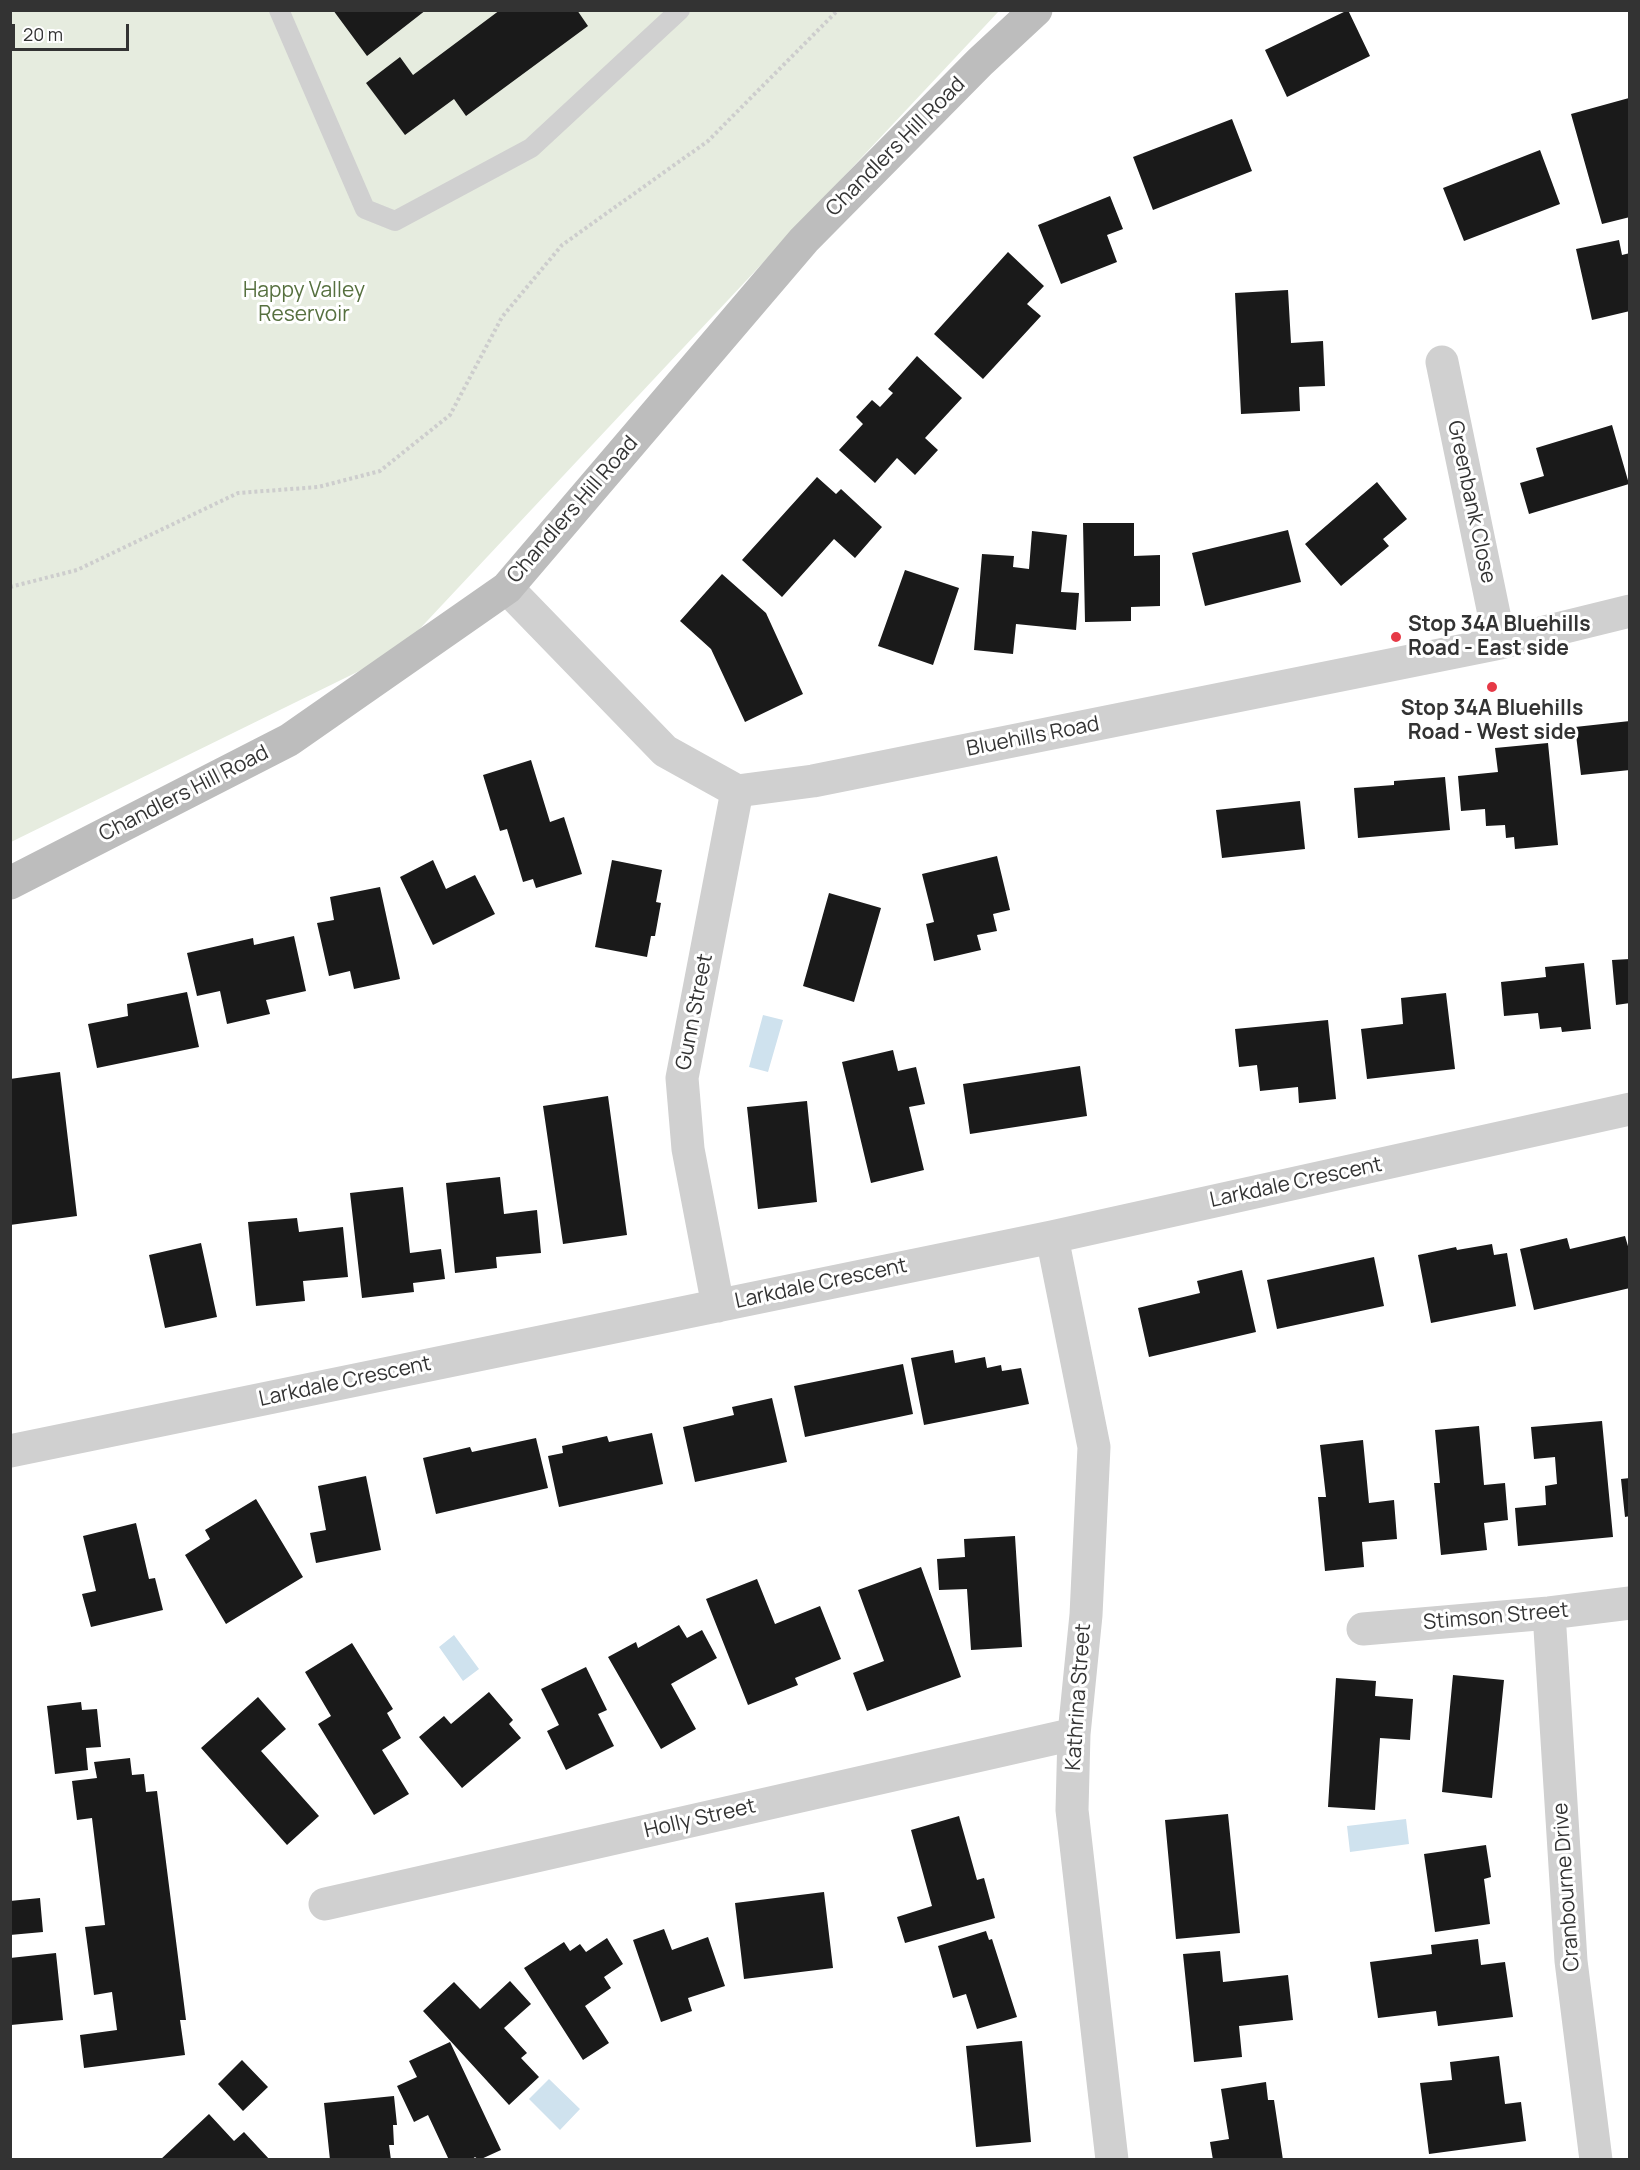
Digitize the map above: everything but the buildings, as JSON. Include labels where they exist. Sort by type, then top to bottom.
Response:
[{"type":"main road","name":"Chandlers Hill Road","points":[[10,883],[289,740],[507,588],[804,240],[980,62],[1036,10]]},
{"type":"street","name":"Greenbank Close","points":[[1442,362],[1500,643]]},
{"type":"street","points":[[507,588],[665,751],[737,791]]},
{"type":"street","name":"Bluehills Road","points":[[737,791],[824,779],[1500,643],[1629,611]]},
{"type":"street","name":"Gunn Street","points":[[718,1306],[688,1149],[682,1078],[737,791]]},
{"type":"street","name":"Larkdale Crescent","points":[[10,1451],[1052,1237],[1629,1109]]},
{"type":"street","name":"Kathrina Street","points":[[1052,1237],[1094,1447],[1086,1615],[1074,1734],[1072,1810],[1112,2160]]},
{"type":"street","name":"Stimson Street","points":[[1363,1629],[1549,1613],[1629,1603]]},
{"type":"street","name":"Cranbourne Drive","points":[[1549,1613],[1571,1961],[1596,2160]]},
{"type":"street","name":"Holly Street","points":[[325,1904],[1074,1734]]},
{"type":"lane","points":[[279,10],[365,209],[395,220],[531,148],[680,10]]},
{"type":"path","points":[[10,587],[77,570],[238,493],[318,487],[380,471],[450,415],[502,317],[562,245],[708,141],[838,10]]},
{"type":"green space","name":"Happy Valley Reservoir","points":[[11,11],[999,11],[398,652],[11,842]]},
{"type":"water","points":[[763,1015],[783,1020],[768,1072],[749,1067]]},
{"type":"water","points":[[454,1635],[479,1669],[463,1681],[439,1647]]},
{"type":"water","points":[[1406,1819],[1409,1844],[1350,1852],[1347,1826]]},
{"type":"water","points":[[549,2079],[580,2109],[560,2130],[529,2099]]},
{"type":"place","name":"Stop 34A Bluehills Road - East side","points":[[1396,637]]},
{"type":"place","name":"Stop 34A Bluehills Road - West side","points":[[1492,687]]}]
